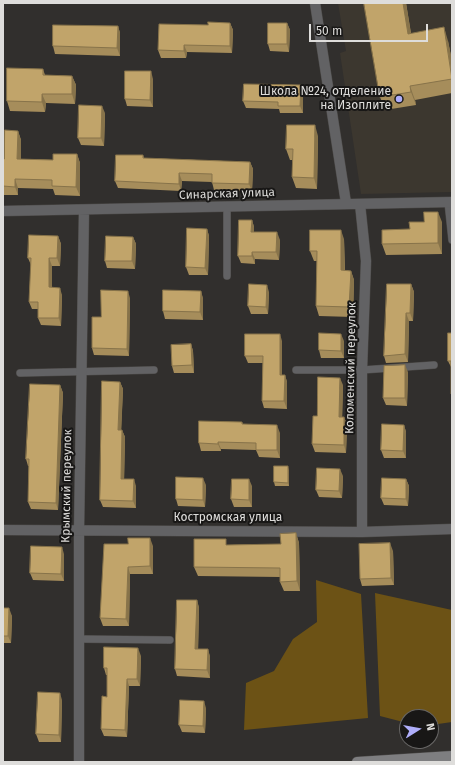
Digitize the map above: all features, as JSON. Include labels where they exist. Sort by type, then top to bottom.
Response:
[{"type":"street","points":[[315,3],[346,203]]},
{"type":"street","name":"Синарская улица","points":[[3,211],[450,202]]},
{"type":"street","name":"Коломенский переулок","points":[[360,204],[366,261],[362,370],[362,532]]},
{"type":"street","name":"Крымский переулок","points":[[79,762],[79,531],[83,372],[84,210]]},
{"type":"street","name":"Костромская улица","points":[[3,530],[362,532],[452,529]]},
{"type":"street","points":[[356,762],[452,756]]},
{"type":"lane","points":[[450,202],[452,240]]},
{"type":"lane","points":[[227,206],[227,276]]},
{"type":"lane","points":[[296,370],[362,370],[434,365]]},
{"type":"lane","points":[[20,373],[154,370]]},
{"type":"lane","points":[[79,639],[170,640]]},
{"type":"shaded area","name":"Школа №24, отделение на Изоплите","points":[[338,3],[452,3],[452,192],[361,194],[340,53],[346,51]]},
{"type":"shaded area","points":[[316,580],[361,594],[368,718],[244,730],[246,683],[274,671],[293,639],[317,622]]},
{"type":"shaded area","points":[[375,593],[452,610],[452,722],[439,724],[439,709],[399,709],[399,721],[380,716]]},
{"type":"building","points":[[364,3],[403,3],[408,34],[444,27],[452,79],[410,86],[411,92],[380,97]]},
{"type":"building","points":[[208,22],[230,23],[230,46],[184,45],[184,51],[158,50],[159,24],[208,25]]},
{"type":"building","points":[[268,23],[287,23],[287,44],[268,44]]},
{"type":"building","points":[[53,25],[118,26],[117,48],[53,46]]},
{"type":"building","points":[[7,68],[43,69],[43,75],[72,76],[72,94],[42,94],[42,102],[7,101]]},
{"type":"building","points":[[125,71],[151,71],[150,100],[125,99]]},
{"type":"building","points":[[244,84],[301,85],[300,106],[278,106],[278,102],[243,101]]},
{"type":"building","points":[[79,105],[102,106],[101,138],[78,138]]},
{"type":"building","points":[[287,125],[315,125],[314,178],[292,177],[293,149],[286,149]]},
{"type":"building","points":[[5,130],[18,131],[17,159],[53,160],[53,154],[77,154],[76,187],[52,186],[52,180],[15,179],[15,187],[3,186]]},
{"type":"building","points":[[116,155],[143,155],[143,158],[250,162],[249,184],[212,183],[212,174],[179,173],[179,184],[115,181]]},
{"type":"building","points":[[424,212],[438,212],[438,243],[382,244],[382,230],[410,229],[409,222],[424,222]]},
{"type":"building","points":[[239,220],[252,220],[251,232],[277,232],[276,252],[252,252],[252,256],[238,256]]},
{"type":"building","points":[[187,228],[207,229],[205,268],[186,267]]},
{"type":"building","points":[[310,230],[341,230],[341,270],[351,271],[349,307],[316,306],[317,251],[310,251]]},
{"type":"building","points":[[29,235],[58,236],[57,258],[49,258],[49,287],[60,288],[59,318],[38,318],[38,302],[29,302],[31,258],[28,258]]},
{"type":"building","points":[[106,236],[133,237],[132,261],[105,261]]},
{"type":"building","points":[[249,284],[267,285],[266,307],[248,306]]},
{"type":"building","points":[[387,284],[411,284],[410,313],[406,313],[405,354],[384,356]]},
{"type":"building","points":[[101,290],[128,291],[127,349],[92,348],[92,317],[101,317]]},
{"type":"building","points":[[163,290],[201,291],[200,312],[163,311]]},
{"type":"building","points":[[319,333],[341,334],[341,351],[319,350]]},
{"type":"building","points":[[448,333],[452,333],[452,394],[451,361],[448,361]]},
{"type":"building","points":[[245,334],[280,334],[280,375],[285,375],[284,401],[262,401],[263,356],[245,356]]},
{"type":"building","points":[[191,344],[192,365],[172,366],[171,345]]},
{"type":"building","points":[[405,365],[405,398],[383,398],[384,366]]},
{"type":"building","points":[[318,377],[340,378],[339,417],[344,417],[344,445],[312,444],[313,416],[317,416]]},
{"type":"building","points":[[102,381],[120,382],[118,430],[122,430],[121,479],[134,479],[133,501],[100,500]]},
{"type":"building","points":[[30,384],[60,385],[56,503],[28,502],[29,459],[26,459]]},
{"type":"building","points":[[199,421],[242,422],[242,424],[277,425],[277,450],[256,450],[256,443],[199,443]]},
{"type":"building","points":[[382,424],[404,425],[403,451],[381,450]]},
{"type":"building","points":[[274,466],[288,466],[288,483],[274,482]]},
{"type":"building","points":[[317,468],[340,469],[339,491],[316,490]]},
{"type":"building","points":[[176,477],[203,478],[203,500],[176,499]]},
{"type":"building","points":[[382,478],[406,479],[406,499],[381,498]]},
{"type":"building","points":[[232,479],[249,479],[249,500],[231,499]]},
{"type":"building","points":[[296,533],[297,581],[280,582],[280,568],[194,567],[194,539],[226,539],[226,545],[281,544],[280,534]]},
{"type":"building","points":[[128,538],[150,538],[150,566],[128,567],[126,619],[100,618],[104,544],[128,544]]},
{"type":"building","points":[[390,543],[391,578],[360,579],[359,544]]},
{"type":"building","points":[[31,546],[62,547],[61,574],[30,573]]},
{"type":"building","points":[[177,600],[197,600],[195,649],[208,649],[207,670],[175,669]]},
{"type":"building","points":[[3,608],[9,608],[8,636],[3,636]]},
{"type":"building","points":[[104,647],[138,648],[137,679],[127,679],[125,730],[101,729],[102,696],[107,697],[107,668],[104,668]]},
{"type":"building","points":[[38,692],[60,693],[59,735],[36,734]]},
{"type":"building","points":[[180,700],[204,701],[203,726],[179,725]]},
{"type":"place","name":"Школа №24, отделение на Изоплите","points":[[399,99]]}]
